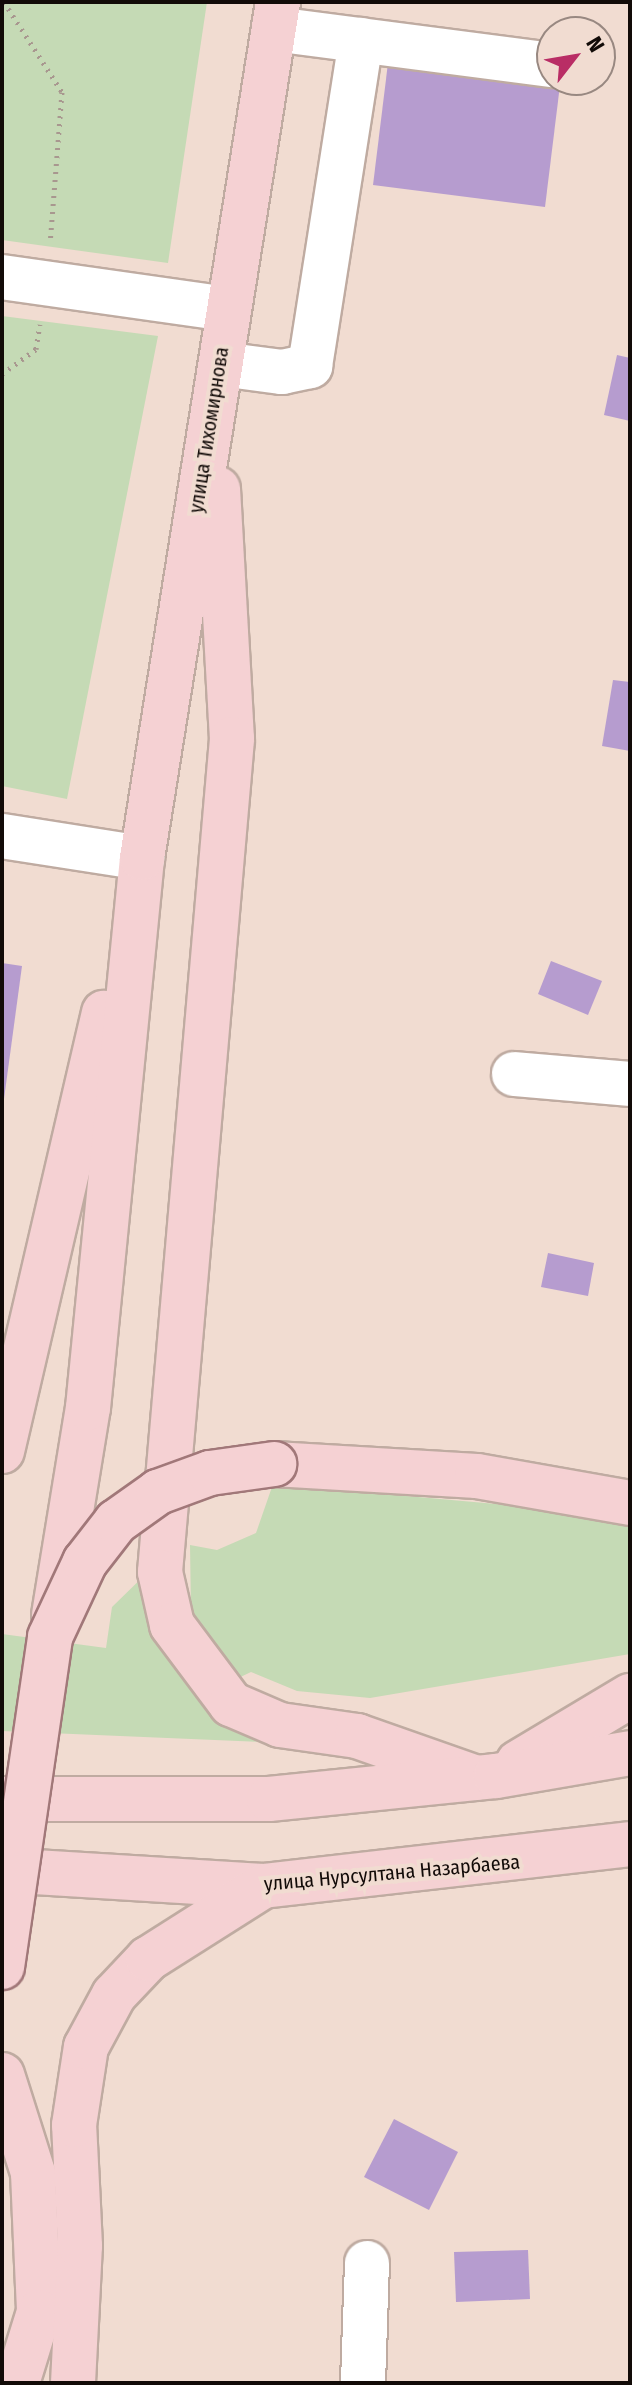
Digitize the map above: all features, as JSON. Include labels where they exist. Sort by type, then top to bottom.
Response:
[{"type":"main road","name":"улица Тихомирнова","points":[[142,858],[276,16]]},
{"type":"main road","points":[[212,414],[232,739],[160,1572],[172,1625],[231,1704],[280,1725],[357,1736],[486,1777],[630,1696]]},
{"type":"main road","points":[[2,1451],[10,1399],[142,858]]},
{"type":"main road","points":[[2,1967],[50,1637],[88,1408],[142,858]]},
{"type":"main road","points":[[50,1637],[85,1562],[116,1522],[158,1492],[210,1473],[274,1464],[477,1476],[630,1503]]},
{"type":"main road","points":[[2,1799],[269,1799],[486,1777],[630,1753]]},
{"type":"main road","name":"улица Нурсултана Назарбаева","points":[[2,1870],[263,1886],[610,1848]]},
{"type":"main road","points":[[73,2383],[80,2246],[74,2125],[86,2047],[114,1995],[148,1959],[263,1886]]},
{"type":"main road","points":[[2,2075],[33,2173],[39,2312],[17,2383]]},
{"type":"street","points":[[276,16],[361,40],[536,63]]},
{"type":"street","points":[[221,364],[282,372],[310,366],[361,40]]},
{"type":"street","points":[[2,277],[227,309]]},
{"type":"street","points":[[2,836],[142,858]]},
{"type":"street","points":[[514,1074],[630,1084]]},
{"type":"street","points":[[363,2383],[367,2263]]},
{"type":"path","points":[[2,374],[36,349],[46,283],[62,92],[4,2]]},
{"type":"green space","points":[[2,2],[207,2],[168,263],[2,240]]},
{"type":"green space","points":[[2,316],[158,336],[67,799],[2,786]]},
{"type":"green space","points":[[273,1484],[630,1516],[630,1654],[370,1698],[297,1691],[251,1672],[232,1681],[204,1651],[191,1612],[190,1545],[217,1550],[256,1533]]},
{"type":"green space","points":[[153,1567],[169,1636],[192,1691],[210,1711],[264,1742],[2,1731],[2,1634],[106,1648],[112,1607]]},
{"type":"building","points":[[388,63],[536,82],[536,96],[559,96],[545,207],[373,185]]},
{"type":"building","points":[[617,355],[630,358],[630,421],[604,415]]},
{"type":"building","points":[[613,680],[630,682],[630,751],[602,746]]},
{"type":"building","points":[[551,961],[602,981],[588,1015],[538,994]]},
{"type":"building","points":[[2,963],[22,966],[4,1099],[2,1099]]},
{"type":"building","points":[[548,1253],[594,1263],[588,1296],[541,1287]]},
{"type":"building","points":[[394,2119],[458,2152],[429,2210],[364,2177]]},
{"type":"building","points":[[528,2250],[530,2299],[456,2302],[454,2252]]}]
